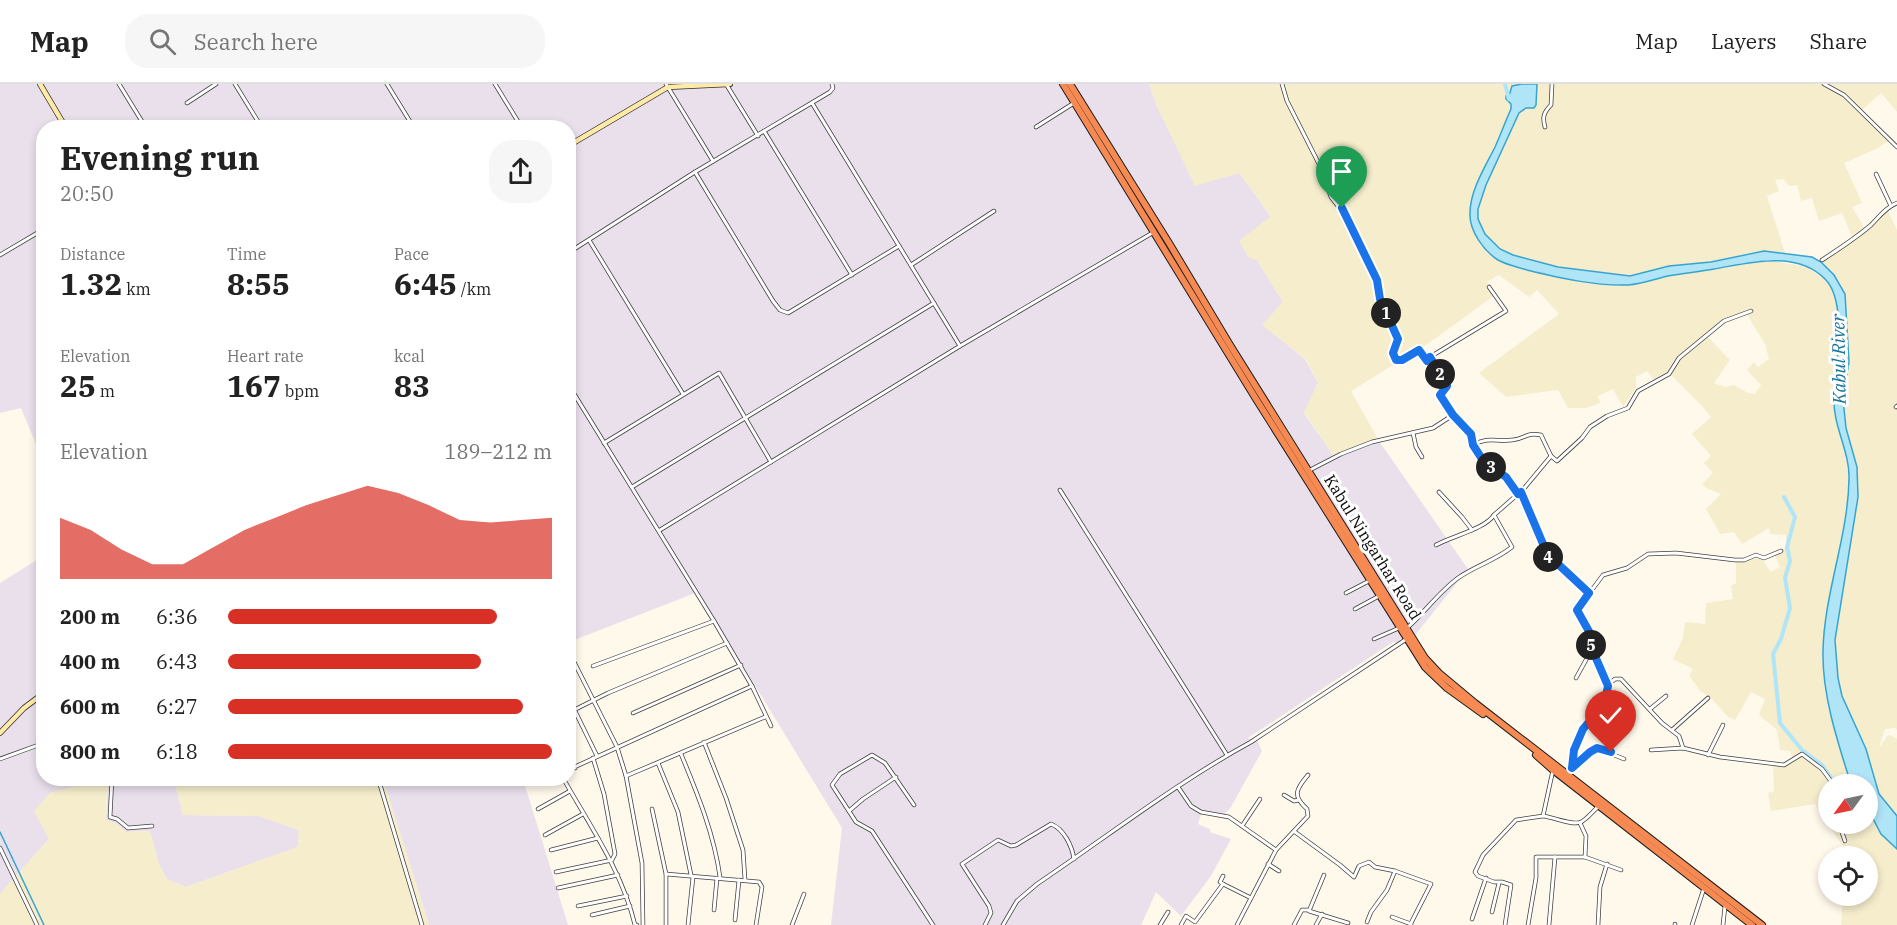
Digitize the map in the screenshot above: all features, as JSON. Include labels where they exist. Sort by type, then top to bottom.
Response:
[{"type":"highway","name":"Kabul Ningarhar Road","points":[[1063,84],[1380,595],[1404,628]]},
{"type":"highway","name":"Kabul Ningarhar Road","points":[[1070,84],[1161,228],[1230,345],[1310,470],[1434,678],[1752,925]]},
{"type":"highway","name":"Kabul Ningarhar Road","points":[[1409,637],[1439,673],[1762,925]]},
{"type":"main road","points":[[40,84],[61,120]]},
{"type":"main road","points":[[576,141],[667,86],[728,84]]},
{"type":"main road","points":[[0,733],[36,699]]},
{"type":"street","points":[[119,84],[141,120]]},
{"type":"street","points":[[187,102],[216,84]]},
{"type":"street","points":[[235,84],[256,120]]},
{"type":"street","points":[[387,84],[409,120]]},
{"type":"street","points":[[495,84],[517,120]]},
{"type":"street","points":[[728,84],[758,135]]},
{"type":"street","points":[[576,248],[695,172],[830,92],[833,88],[832,84]]},
{"type":"street","points":[[1282,84],[1287,101],[1319,164],[1331,197],[1342,208],[1377,280],[1380,299],[1398,339],[1393,353],[1396,360],[1402,360],[1419,350],[1427,361],[1506,311],[1489,287]]},
{"type":"street","points":[[1545,127],[1542,118],[1551,105],[1552,84]]},
{"type":"street","points":[[1824,84],[1844,95],[1897,147]]},
{"type":"street","points":[[667,86],[713,161]]},
{"type":"street","points":[[812,103],[960,346]]},
{"type":"street","points":[[1036,127],[1074,103]]},
{"type":"street","points":[[764,131],[852,275]]},
{"type":"street","points":[[695,172],[773,301],[780,310],[788,313],[899,246]]},
{"type":"street","points":[[1876,174],[1891,206]]},
{"type":"street","points":[[1822,260],[1897,203]]},
{"type":"street","points":[[911,265],[994,211]]},
{"type":"street","points":[[660,530],[960,346],[1161,228]]},
{"type":"street","points":[[0,255],[36,234]]},
{"type":"street","points":[[589,240],[683,394]]},
{"type":"street","points":[[632,487],[934,303]]},
{"type":"street","points":[[1473,445],[1482,440],[1514,440],[1530,433],[1541,435],[1551,456],[1557,461],[1582,438],[1590,426],[1628,408],[1638,391],[1670,374],[1679,358],[1724,321],[1751,311]]},
{"type":"street","points":[[1430,357],[1447,386],[1440,395],[1453,415],[1471,434],[1473,445],[1484,462],[1506,477],[1519,493],[1549,558],[1589,593]]},
{"type":"street","points":[[604,443],[718,373],[771,462]]},
{"type":"street","points":[[576,397],[660,530],[741,665],[771,726]]},
{"type":"street","points":[[1310,470],[1341,454],[1372,442],[1433,428],[1453,415]]},
{"type":"street","points":[[1413,433],[1416,447],[1422,457]]},
{"type":"street","points":[[1436,545],[1451,536],[1472,530],[1490,521],[1519,493],[1551,456]]},
{"type":"street","points":[[1060,490],[1227,755]]},
{"type":"street","points":[[1439,492],[1472,530]]},
{"type":"street","points":[[1374,639],[1404,628],[1424,612],[1440,593],[1457,579],[1512,547],[1494,515]]},
{"type":"street","points":[[1569,776],[1574,750],[1583,729],[1596,714],[1608,686],[1592,649],[1591,635],[1577,610],[1603,575],[1627,568],[1648,554],[1676,553],[1744,560],[1756,555],[1764,558],[1781,551]]},
{"type":"street","points":[[1346,593],[1371,580]]},
{"type":"street","points":[[1355,609],[1380,595]]},
{"type":"street","points":[[593,666],[714,621]]},
{"type":"street","points":[[1003,925],[1017,901],[1037,884],[1178,787],[1251,742],[1409,637]]},
{"type":"street","points":[[576,707],[727,643]]},
{"type":"street","points":[[1576,678],[1592,649]]},
{"type":"street","points":[[633,713],[741,665]]},
{"type":"street","points":[[576,666],[618,747],[626,776],[642,863],[643,925]]},
{"type":"street","points":[[1608,686],[1616,679],[1621,679],[1662,723],[1678,736],[1683,748]]},
{"type":"street","points":[[576,767],[752,686]]},
{"type":"street","points":[[1650,709],[1666,696]]},
{"type":"street","points":[[1672,730],[1708,698]]},
{"type":"street","points":[[626,776],[765,717]]},
{"type":"street","points":[[556,872],[612,860],[615,854],[595,757],[576,721]]},
{"type":"street","points":[[1708,755],[1723,725]]},
{"type":"street","points":[[704,742],[743,850],[746,880]]},
{"type":"street","points":[[0,759],[36,746]]},
{"type":"street","points":[[1572,768],[1597,748],[1624,759]]},
{"type":"street","points":[[1651,750],[1683,748],[1708,755],[1784,765],[1802,754],[1826,774]]},
{"type":"street","points":[[680,753],[704,810],[717,856],[719,878],[714,910]]},
{"type":"street","points":[[914,805],[885,763],[872,755],[840,774],[832,785],[856,822],[872,831],[933,925]]},
{"type":"street","points":[[658,763],[678,812],[692,876],[687,925]]},
{"type":"street","points":[[1543,816],[1553,770]]},
{"type":"street","points":[[1237,925],[1276,850],[1308,816],[1307,809],[1299,800],[1297,791],[1308,775]]},
{"type":"street","points":[[848,812],[896,777]]},
{"type":"street","points":[[112,786],[110,817],[117,819],[128,828],[152,826]]},
{"type":"street","points":[[380,786],[422,925]]},
{"type":"street","points":[[567,786],[618,875],[636,925]]},
{"type":"street","points":[[1178,787],[1191,806],[1201,812],[1229,817],[1276,850]]},
{"type":"street","points":[[538,809],[570,791]]},
{"type":"street","points":[[1284,795],[1294,801],[1299,800]]},
{"type":"street","points":[[1242,826],[1260,799]]},
{"type":"street","points":[[1505,925],[1511,885],[1475,874],[1483,855],[1516,820],[1543,816],[1580,823],[1599,806]]},
{"type":"street","points":[[652,809],[666,874],[666,925]]},
{"type":"street","points":[[545,836],[583,814]]},
{"type":"street","points":[[1580,823],[1586,837],[1585,856]]},
{"type":"street","points":[[985,925],[991,913],[989,906],[962,864],[998,840],[1011,846],[1016,845],[1051,824],[1056,825],[1069,842],[1074,859]]},
{"type":"street","points":[[1295,832],[1354,877],[1359,866],[1369,862],[1375,867],[1395,871],[1431,884],[1411,924],[1392,917]]},
{"type":"street","points":[[1843,834],[1845,841]]},
{"type":"street","points":[[551,850],[598,838]]},
{"type":"street","points":[[0,848],[37,925]]},
{"type":"street","points":[[1528,925],[1536,878],[1536,857],[1585,856],[1621,870]]},
{"type":"street","points":[[1549,925],[1555,857]]},
{"type":"street","points":[[1268,864],[1279,871]]},
{"type":"street","points":[[1598,925],[1600,887],[1607,864]]},
{"type":"street","points":[[1367,922],[1371,912],[1387,890],[1395,871]]},
{"type":"street","points":[[666,874],[746,880],[761,884],[756,925]]},
{"type":"street","points":[[558,888],[618,875]]},
{"type":"street","points":[[1308,910],[1323,875]]},
{"type":"street","points":[[1223,876],[1220,882],[1251,898]]},
{"type":"street","points":[[1472,919],[1486,878]]},
{"type":"street","points":[[735,920],[740,880]]},
{"type":"street","points":[[1492,912],[1499,883]]},
{"type":"street","points":[[1182,925],[1186,916],[1195,922],[1223,884]]},
{"type":"street","points":[[1692,925],[1704,888]]},
{"type":"street","points":[[792,925],[804,894]]},
{"type":"street","points":[[579,906],[627,896]]},
{"type":"street","points":[[1723,925],[1726,905]]},
{"type":"street","points":[[592,915],[630,906]]},
{"type":"street","points":[[1294,925],[1302,910],[1348,923]]},
{"type":"street","points":[[1160,925],[1168,912]]},
{"type":"street","points":[[1316,925],[1322,914]]},
{"type":"shaded area","points":[[0,84],[1149,84],[1158,109],[1239,172],[1271,217],[1257,260],[1283,302],[1263,325],[1305,359],[1318,383],[1304,413],[1333,455],[1379,441],[1468,569],[1412,639],[1405,644],[1393,642],[1248,738],[1258,742],[1262,751],[1231,807],[1225,814],[1202,812],[1198,824],[1210,829],[1210,832],[1231,839],[1211,876],[1181,916],[1156,892],[1141,925],[831,925],[842,828],[698,592],[576,639],[576,120],[36,120],[36,444],[21,408],[0,413]]},
{"type":"shaded area","points":[[1149,84],[1522,84],[1506,99],[1511,104],[1511,109],[1486,165],[1471,222],[1482,244],[1498,260],[1515,267],[1569,279],[1625,285],[1741,263],[1773,261],[1807,267],[1828,282],[1837,302],[1838,352],[1834,407],[1849,480],[1844,524],[1825,627],[1823,671],[1827,695],[1849,774],[1818,774],[1818,809],[1815,804],[1771,811],[1768,793],[1774,791],[1773,766],[1793,760],[1790,751],[1780,750],[1777,730],[1759,715],[1765,699],[1751,692],[1735,720],[1728,717],[1711,698],[1700,691],[1689,675],[1693,669],[1673,659],[1683,638],[1685,622],[1705,624],[1706,603],[1733,599],[1731,586],[1736,583],[1736,562],[1761,558],[1771,572],[1780,567],[1774,553],[1786,548],[1786,535],[1770,534],[1769,528],[1742,544],[1734,532],[1720,534],[1706,509],[1721,494],[1702,484],[1713,473],[1704,463],[1711,456],[1692,434],[1711,417],[1670,374],[1655,381],[1647,371],[1636,377],[1636,388],[1623,407],[1613,389],[1598,396],[1600,403],[1586,408],[1568,408],[1558,390],[1506,397],[1479,373],[1559,314],[1537,290],[1529,297],[1499,275],[1487,282],[1495,295],[1429,343],[1351,391],[1379,441],[1333,455],[1304,412],[1318,383],[1306,359],[1262,325],[1283,302],[1257,260],[1249,258],[1239,241],[1271,216],[1239,173],[1195,186],[1158,109]],"holes":[[[1746,313],[1765,344],[1769,359],[1758,367],[1754,362],[1747,370],[1761,385],[1755,394],[1748,393],[1734,385],[1725,387],[1714,383],[1730,360],[1707,336],[1729,318]]]},
{"type":"shaded area","points":[[1537,84],[1897,84],[1897,112],[1881,93],[1861,111],[1890,140],[1844,163],[1862,203],[1852,207],[1865,229],[1887,209],[1897,230],[1897,730],[1895,728],[1885,729],[1879,748],[1887,736],[1890,735],[1897,739],[1897,816],[1879,794],[1878,774],[1873,774],[1866,749],[1842,696],[1836,661],[1835,640],[1858,497],[1858,482],[1857,467],[1844,417],[1843,392],[1849,361],[1845,294],[1840,283],[1821,262],[1853,239],[1842,213],[1819,221],[1812,198],[1801,201],[1797,185],[1789,186],[1783,179],[1775,180],[1779,191],[1767,196],[1785,253],[1753,252],[1711,262],[1669,266],[1630,276],[1558,267],[1513,255],[1500,249],[1485,234],[1478,219],[1478,210],[1486,185],[1519,113],[1526,108],[1534,108]]},
{"type":"shaded area","points":[[36,560],[36,786],[78,786],[50,793],[35,811],[49,839],[0,894],[0,583]]},
{"type":"shaded area","points":[[77,786],[107,786],[106,820],[116,823],[126,832],[150,831],[159,865],[168,880],[186,887],[298,847],[299,830],[259,816],[183,815],[176,786],[385,786],[429,925],[0,925],[0,894],[49,839],[34,811],[50,793]]},
{"type":"shaded area","points":[[108,786],[176,786],[183,815],[259,816],[299,830],[298,847],[186,887],[168,880],[159,865],[150,831],[126,832],[116,823],[106,821]]},
{"type":"shaded area","points":[[385,786],[525,786],[568,925],[429,925]]},
{"type":"shaded area","points":[[1878,828],[1897,849],[1897,925],[1841,925],[1842,906],[1878,906],[1878,846],[1842,846],[1835,834],[1878,834]]},
{"type":"water","name":"Kabul River","points":[[1537,84],[1536,105],[1534,108],[1526,108],[1519,113],[1486,185],[1478,209],[1478,219],[1485,234],[1500,249],[1513,255],[1558,267],[1630,276],[1669,266],[1711,262],[1764,251],[1812,257],[1821,262],[1834,275],[1845,294],[1849,362],[1843,399],[1846,428],[1857,467],[1858,497],[1835,640],[1842,696],[1866,749],[1873,774],[1848,774],[1831,717],[1823,667],[1827,608],[1845,522],[1849,479],[1847,459],[1834,409],[1839,337],[1837,304],[1833,291],[1826,280],[1814,270],[1787,261],[1757,262],[1633,284],[1615,285],[1552,276],[1498,260],[1483,246],[1475,233],[1470,213],[1472,196],[1511,109],[1506,96],[1509,96],[1512,86]]},
{"type":"water","points":[[1878,791],[1897,816],[1897,849],[1878,828]]},
{"type":"waterway","points":[[1505,84],[1509,99]]},
{"type":"waterway","points":[[1784,497],[1795,517],[1787,547],[1790,561],[1785,578],[1790,608],[1781,639],[1773,654],[1780,723],[1802,750],[1822,765],[1828,774]]},
{"type":"waterway","points":[[0,832],[44,925]]},
{"type":"route","points":[[1342,208],[1377,280],[1380,299],[1398,339],[1393,353],[1396,360],[1402,360],[1419,350],[1427,361],[1430,357],[1447,386],[1440,395],[1453,415],[1471,434],[1473,445],[1484,462],[1506,477],[1518,494],[1521,492],[1549,558],[1589,593],[1577,610],[1591,635],[1592,649],[1608,686],[1596,714],[1583,729],[1574,750],[1572,768],[1597,748],[1611,752]]}]
